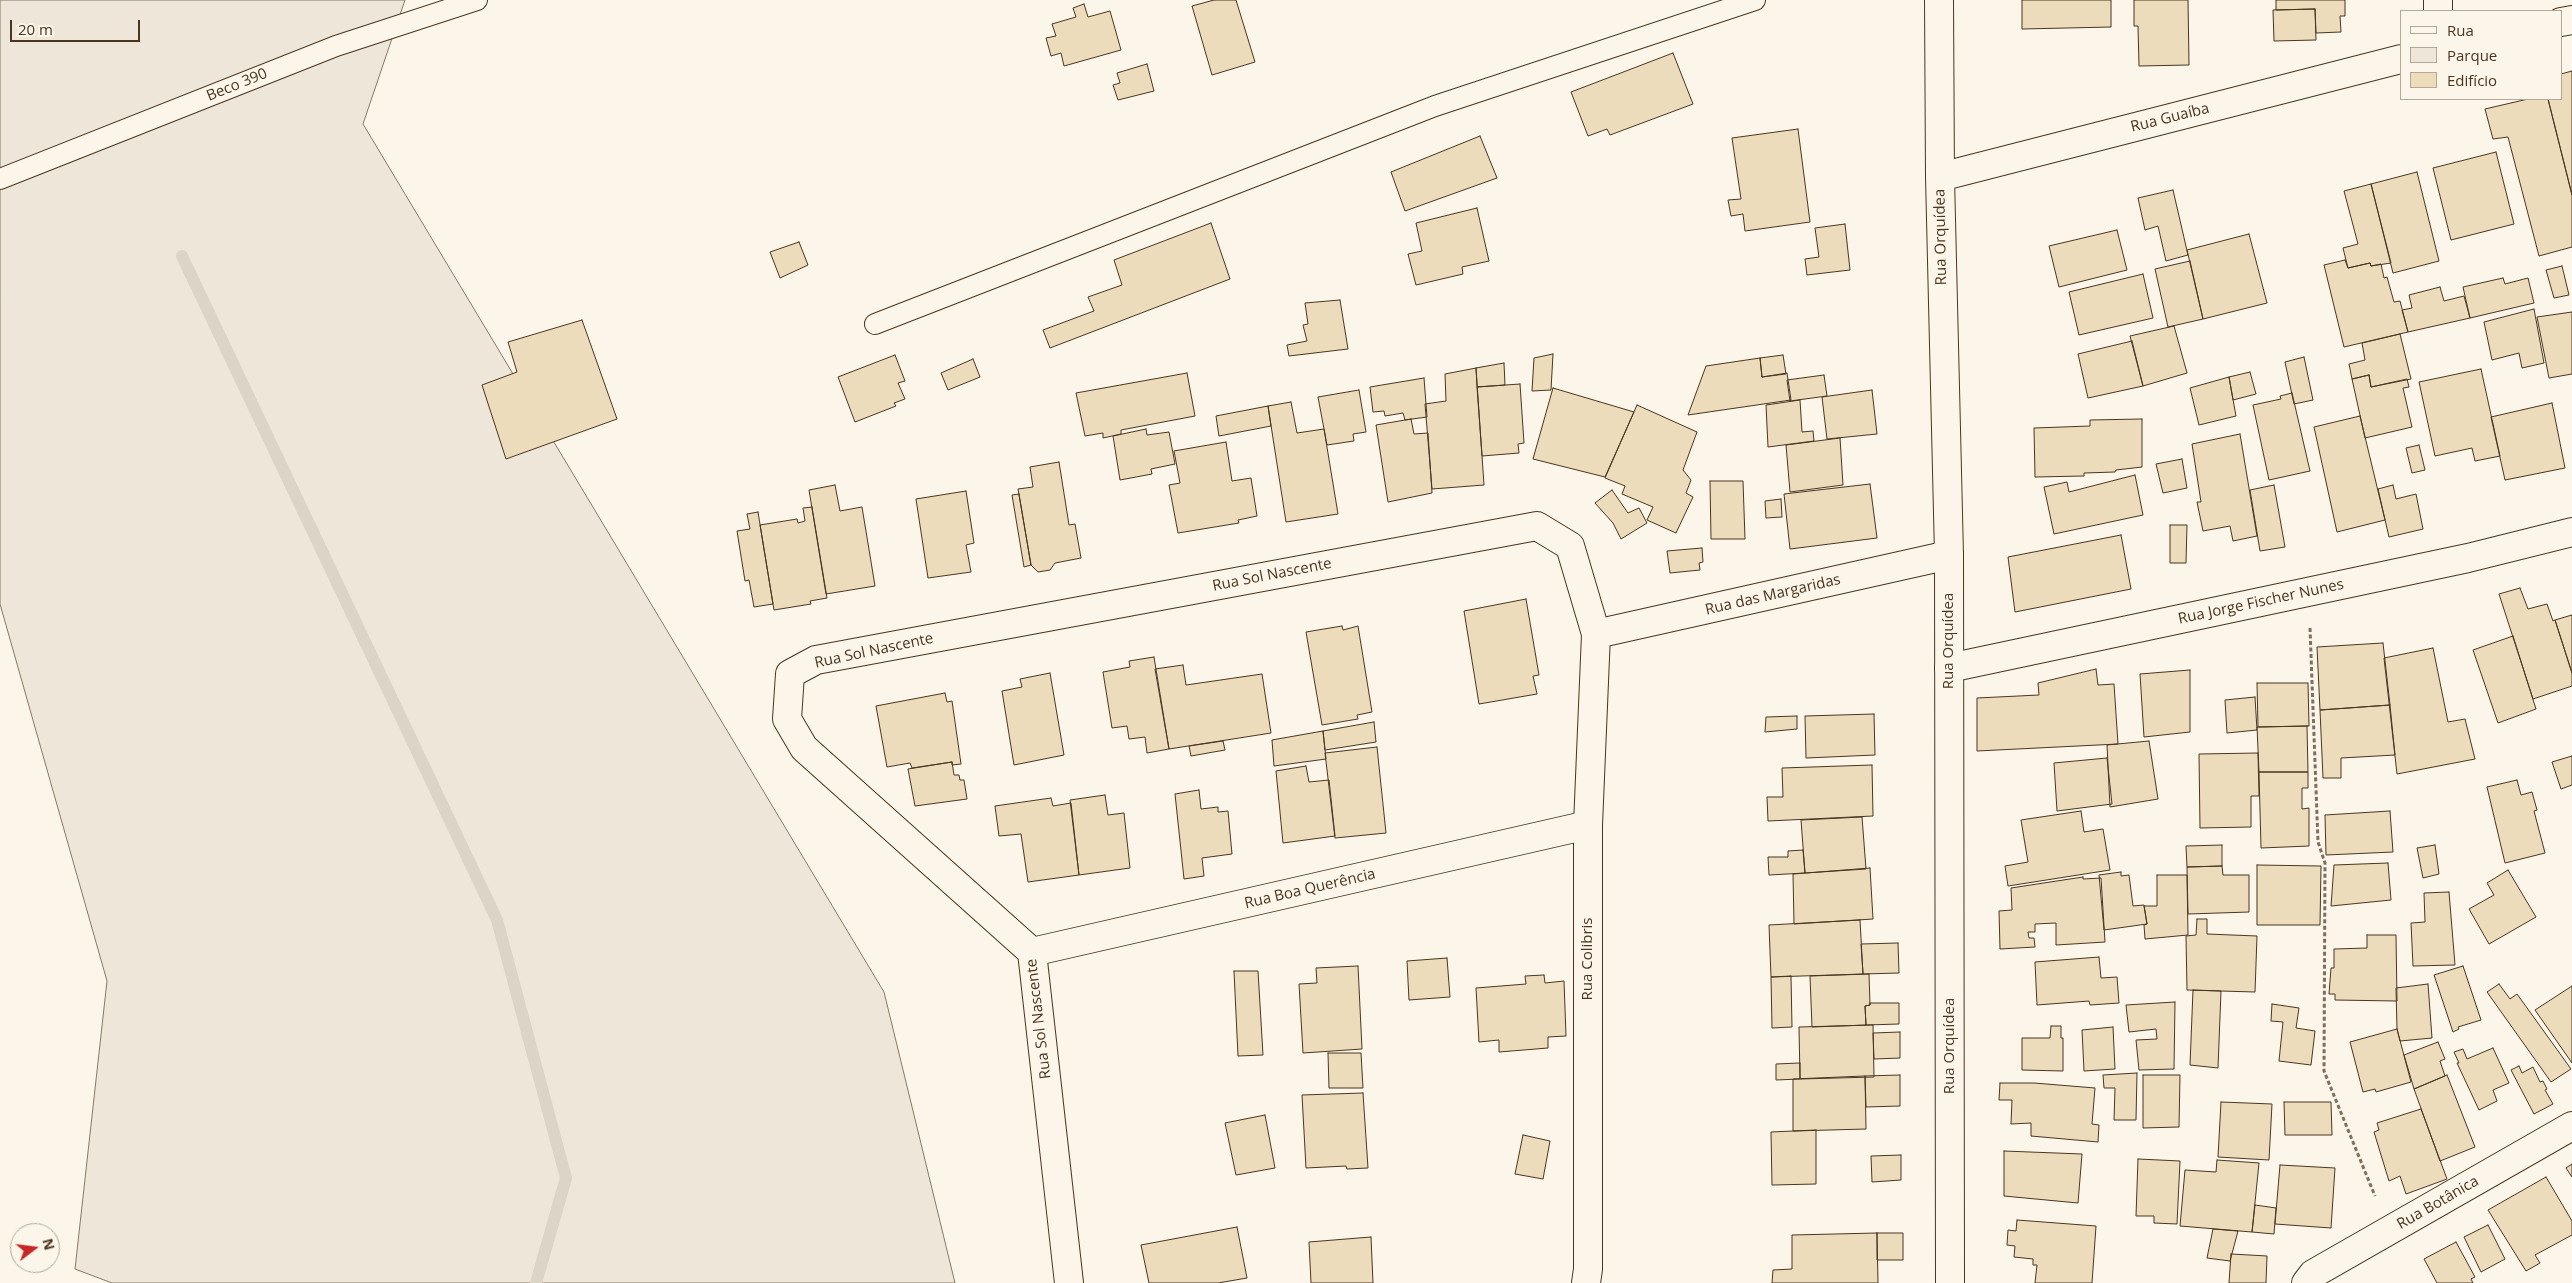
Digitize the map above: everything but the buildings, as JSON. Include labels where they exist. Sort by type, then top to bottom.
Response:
[{"type":"street","name":"Rua Orquídea","points":[[1939,0],[1940,177],[1949,555],[1950,1283]]},
{"type":"street","name":"Rua Guaíba","points":[[1940,177],[2400,59]]},
{"type":"street","name":"Rua Sol Nascente","points":[[1069,1283],[1032,952],[804,748],[787,719],[790,674],[816,660],[1537,526],[1570,546],[1596,634]]},
{"type":"street","name":"Rua Jorge Fischer Nunes","points":[[1949,668],[2468,558],[2572,532]]},
{"type":"street","name":"Rua das Margaridas","points":[[1596,634],[1949,555]]},
{"type":"street","name":"Rua Colibris","points":[[1586,1283],[1588,1269],[1588,825],[1596,634]]},
{"type":"street","name":"Rua Boa Querência","points":[[1032,952],[1588,825]]},
{"type":"street","name":"Rua Botânica","points":[[2306,1283],[2313,1274],[2572,1126]]},
{"type":"lane","name":"Beco 390","points":[[0,179],[336,46],[477,0]]},
{"type":"lane","points":[[875,324],[1436,106],[1755,0]]},
{"type":"path","points":[[2308,591],[2318,842],[2325,863],[2324,1071],[2389,1231]]},
{"type":"green space","points":[[0,0],[405,0],[363,124],[884,992],[955,1283],[112,1283],[75,1269],[107,981],[0,604]]},
{"type":"waterway","points":[[182,256],[497,920],[566,1178],[536,1283]]}]
